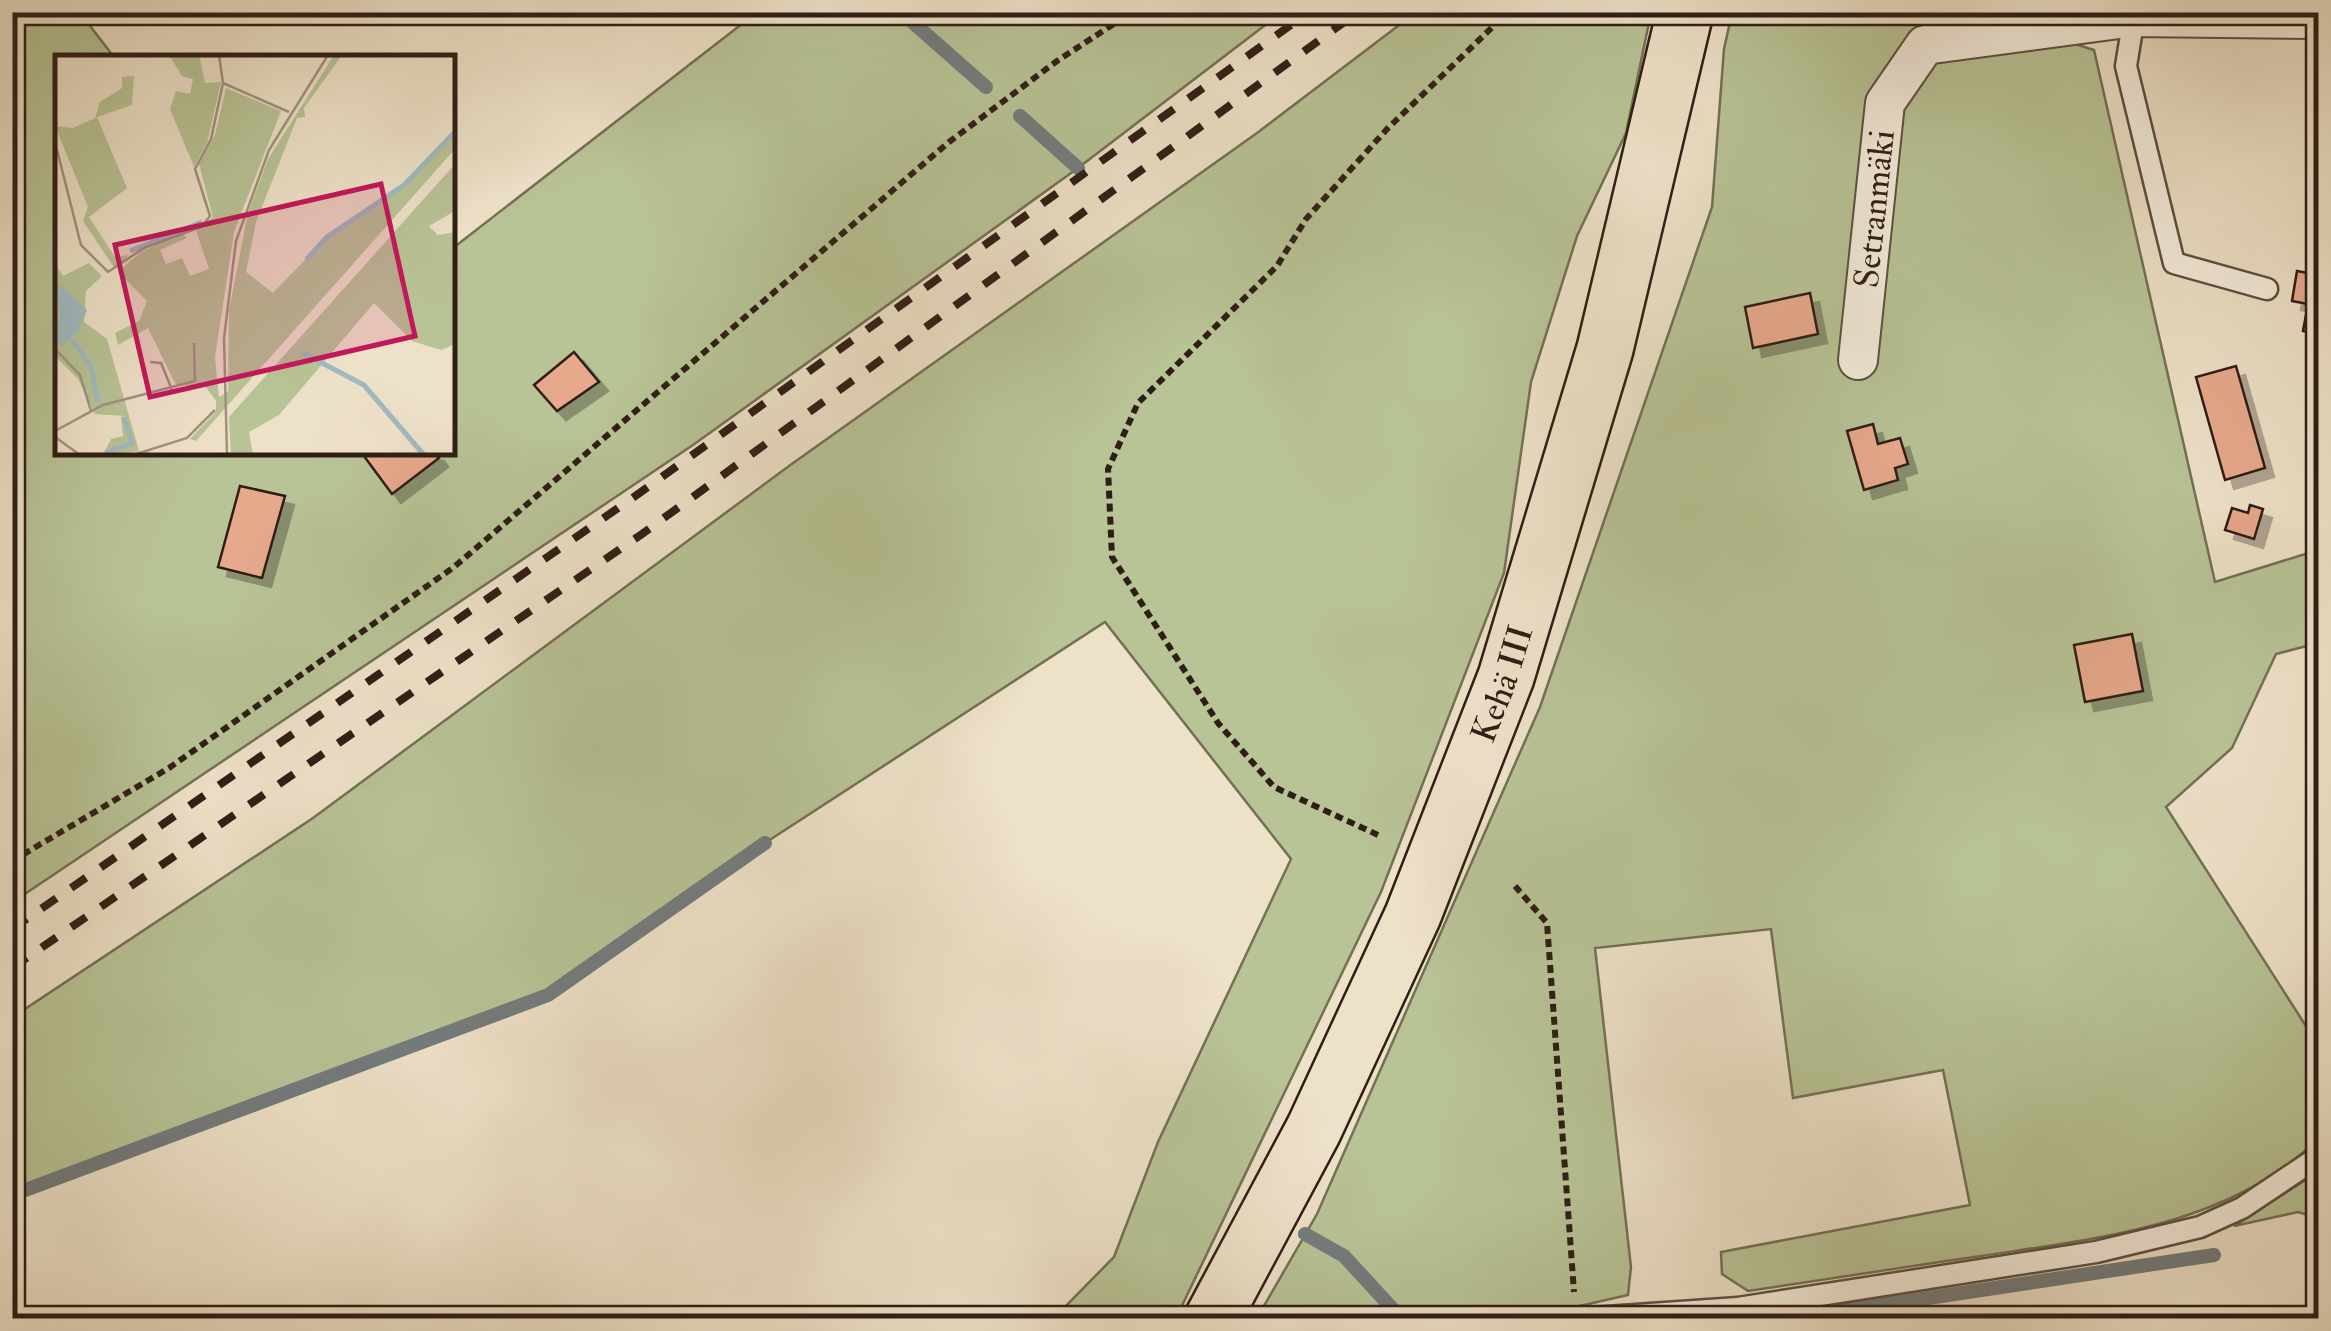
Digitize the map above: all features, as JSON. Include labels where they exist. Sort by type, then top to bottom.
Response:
[{"type":"highway","name":"Kehä III","points":[[1213,1318],[1314,1129],[1413,915],[1506,677],[1605,349],[1686,12]]},
{"type":"street","name":"Setranmäki","points":[[1858,360],[1885,102],[1925,45],[2134,17],[2318,19]]},
{"type":"lane","points":[[2134,17],[2126,66],[2174,263],[2267,290]]},
{"type":"lane","points":[[1592,1318],[1738,1308],[2096,1252],[2200,1227],[2256,1200],[2318,1156]]},
{"type":"path","points":[[12,861],[169,768],[454,566],[949,142],[1057,61],[1132,12]]},
{"type":"path","points":[[1378,836],[1274,787],[1218,723],[1112,556],[1108,469],[1138,403],[1277,266],[1306,218],[1387,129],[1508,12]]},
{"type":"path","points":[[1515,886],[1548,923],[1574,1299]]},
{"type":"green space","points":[[13,13],[80,13],[112,55],[55,55],[55,455],[455,455],[455,246],[756,13],[1281,13],[1078,168],[693,445],[13,902],[12,632],[24,600],[12,568]]},
{"type":"green space","points":[[1415,13],[1651,13],[1626,133],[1577,236],[1531,382],[1504,573],[1381,892],[1176,1318],[1054,1318],[1114,1257],[1158,1142],[1291,859],[1105,622],[765,843],[548,995],[13,1192],[13,1017],[313,818],[789,466],[1257,133]]},
{"type":"green space","points":[[1732,13],[1976,13],[2094,50],[2215,582],[2318,550],[2318,643],[2276,654],[2232,748],[2166,807],[2318,1045],[2318,1139],[2283,1168],[2244,1191],[2203,1210],[2160,1223],[2071,1242],[1748,1291],[1722,1274],[1721,1252],[1970,1205],[1943,1070],[1793,1098],[1771,929],[1595,948],[1631,1267],[1628,1295],[1527,1318],[1257,1318],[1317,1214],[1540,707],[1712,207],[1724,49]]},
{"type":"green space","points":[[2318,1172],[2318,1218],[2298,1212],[2234,1226]]},
{"type":"building","points":[[2317,247],[2318,360],[2309,359],[2314,333],[2303,331],[2308,304],[2292,301],[2297,271],[2313,274]]},
{"type":"building","points":[[1810,293],[1818,334],[1753,348],[1745,307]]},
{"type":"building","points":[[574,352],[599,382],[557,411],[534,385]]},
{"type":"building","points":[[2236,366],[2265,468],[2225,480],[2196,377]]},
{"type":"building","points":[[1873,424],[1878,444],[1900,438],[1908,464],[1895,468],[1898,480],[1864,490],[1847,431]]},
{"type":"building","points":[[363,455],[437,455],[439,458],[392,494]]},
{"type":"building","points":[[240,486],[285,496],[262,578],[218,567]]},
{"type":"building","points":[[2250,505],[2263,509],[2254,539],[2225,530],[2232,508],[2248,513]]},
{"type":"building","points":[[2132,634],[2143,691],[2085,702],[2074,645]]},
{"type":"waterway","points":[[901,12],[986,87]]},
{"type":"waterway","points":[[1020,116],[1078,168]]},
{"type":"waterway","points":[[12,1195],[548,995],[765,843]]},
{"type":"waterway","points":[[1305,1234],[1344,1256],[1401,1318]]},
{"type":"waterway","points":[[1795,1318],[2214,1255]]},
{"type":"railway","points":[[12,929],[631,499],[1309,12]]},
{"type":"railway","points":[[12,968],[642,534],[1358,12]]}]
